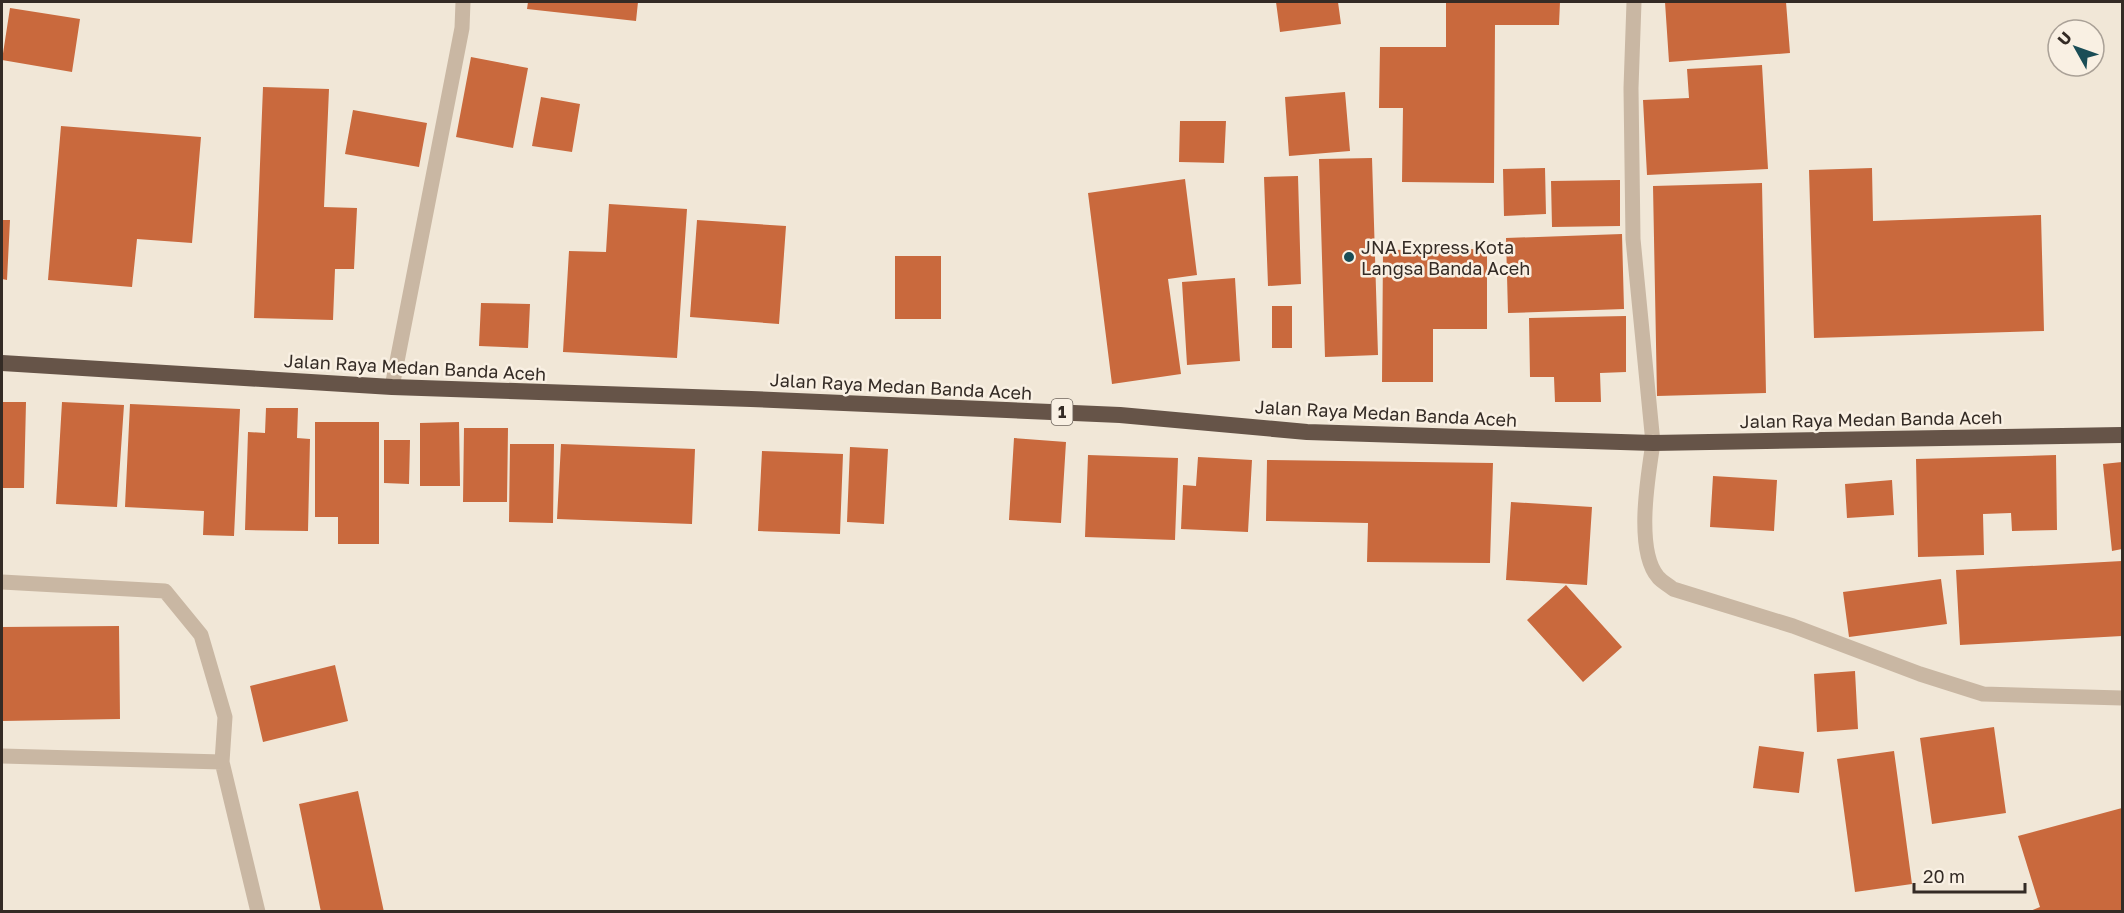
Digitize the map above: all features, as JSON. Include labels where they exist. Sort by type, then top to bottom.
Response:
[{"type":"highway","name":"Jalan Raya Medan Banda Aceh","points":[[2,363],[392,387],[1120,415],[1307,432],[1653,443],[2122,435]]},
{"type":"street","points":[[392,387],[462,28],[463,2]]},
{"type":"street","points":[[1634,2],[1631,88],[1633,239],[1653,443],[1646,493],[1650,562],[1658,578],[1673,589],[1793,626],[1920,674],[1983,694],[2122,698]]},
{"type":"street","points":[[2,582],[165,591],[201,635],[225,717],[222,762],[258,912]]},
{"type":"street","points":[[2,756],[222,762]]},
{"type":"building","points":[[528,2],[638,2],[636,21],[527,9]]},
{"type":"building","points":[[1276,2],[1338,2],[1341,24],[1280,32]]},
{"type":"building","points":[[1446,2],[1560,2],[1559,25],[1495,25],[1494,183],[1402,182],[1403,108],[1379,108],[1380,47],[1446,47]]},
{"type":"building","points":[[1665,2],[1786,2],[1790,53],[1669,62]]},
{"type":"building","points":[[10,8],[80,19],[72,72],[2,60]]},
{"type":"building","points":[[471,57],[528,68],[513,148],[456,137]]},
{"type":"building","points":[[1762,65],[1768,169],[1647,175],[1643,100],[1689,98],[1687,69]]},
{"type":"building","points":[[263,87],[329,89],[324,207],[357,208],[354,269],[335,269],[333,320],[254,318]]},
{"type":"building","points":[[1345,92],[1350,151],[1289,156],[1285,97]]},
{"type":"building","points":[[541,97],[580,104],[572,152],[532,146]]},
{"type":"building","points":[[353,110],[427,123],[419,167],[345,154]]},
{"type":"building","points":[[1180,121],[1226,121],[1224,163],[1179,162]]},
{"type":"building","points":[[61,126],[201,137],[192,243],[137,239],[132,287],[48,280]]},
{"type":"building","name":"JNA Express Kota Langsa Banda Aceh","points":[[1372,158],[1378,355],[1325,357],[1319,159]]},
{"type":"building","points":[[1545,168],[1546,214],[1504,216],[1503,169]]},
{"type":"building","points":[[1872,168],[1873,221],[2041,215],[2044,331],[1814,338],[1809,170]]},
{"type":"building","points":[[1298,176],[1301,284],[1268,286],[1264,177]]},
{"type":"building","points":[[1185,179],[1197,275],[1168,279],[1181,374],[1112,384],[1088,193]]},
{"type":"building","points":[[1620,180],[1620,226],[1552,227],[1551,181]]},
{"type":"building","points":[[1762,183],[1766,393],[1657,396],[1653,186]]},
{"type":"building","points":[[609,204],[687,209],[677,358],[563,352],[569,251],[606,252]]},
{"type":"building","points":[[2,220],[10,220],[7,280],[2,279]]},
{"type":"building","points":[[697,220],[786,226],[779,324],[690,317]]},
{"type":"building","points":[[1622,234],[1624,309],[1508,313],[1506,238]]},
{"type":"building","points":[[1487,249],[1487,329],[1433,329],[1433,382],[1382,382],[1383,250]]},
{"type":"building","points":[[895,256],[941,256],[941,319],[895,319]]},
{"type":"building","points":[[1235,278],[1240,361],[1187,365],[1182,282]]},
{"type":"building","points":[[481,303],[530,304],[528,348],[479,346]]},
{"type":"building","points":[[1272,306],[1292,306],[1292,348],[1272,348]]},
{"type":"building","points":[[1626,316],[1626,372],[1600,373],[1601,402],[1555,402],[1554,377],[1530,377],[1529,318]]},
{"type":"building","points":[[2,402],[26,402],[24,488],[2,488]]},
{"type":"building","points":[[62,402],[124,405],[117,507],[56,504]]},
{"type":"building","points":[[130,404],[240,409],[234,536],[203,535],[204,511],[125,507]]},
{"type":"building","points":[[266,408],[298,408],[297,438],[310,439],[308,531],[245,530],[248,432],[265,433]]},
{"type":"building","points":[[315,422],[379,422],[379,544],[338,544],[338,517],[315,517]]},
{"type":"building","points":[[459,422],[460,486],[420,486],[420,423]]},
{"type":"building","points":[[464,428],[508,428],[507,502],[463,502]]},
{"type":"building","points":[[1014,438],[1066,442],[1061,523],[1009,520]]},
{"type":"building","points":[[384,440],[410,440],[409,484],[384,483]]},
{"type":"building","points":[[510,444],[554,444],[553,523],[509,522]]},
{"type":"building","points":[[561,444],[695,449],[692,524],[557,519]]},
{"type":"building","points":[[850,447],[888,449],[884,524],[847,522]]},
{"type":"building","points":[[762,451],[843,454],[840,534],[758,531]]},
{"type":"building","points":[[1088,455],[1178,458],[1175,540],[1085,537]]},
{"type":"building","points":[[2056,455],[2057,530],[2012,531],[2011,513],[1983,514],[1984,555],[1918,557],[1916,459]]},
{"type":"building","points":[[1198,457],[1252,460],[1248,532],[1181,529],[1183,485],[1196,486]]},
{"type":"building","points":[[1267,460],[1493,463],[1490,563],[1367,562],[1368,523],[1266,521]]},
{"type":"building","points":[[2122,462],[2122,549],[2112,551],[2103,464]]},
{"type":"building","points":[[1713,476],[1777,480],[1774,531],[1710,527]]},
{"type":"building","points":[[1892,480],[1894,515],[1847,518],[1845,484]]},
{"type":"building","points":[[1511,502],[1592,507],[1587,585],[1506,580]]},
{"type":"building","points":[[2122,561],[2122,636],[1960,645],[1956,570]]},
{"type":"building","points":[[1941,579],[1947,624],[1849,637],[1843,592]]},
{"type":"building","points":[[1566,585],[1622,647],[1583,682],[1527,620]]},
{"type":"building","points":[[119,626],[120,719],[2,721],[2,627]]},
{"type":"building","points":[[335,665],[348,721],[263,742],[250,686]]},
{"type":"building","points":[[1855,671],[1858,729],[1817,732],[1814,674]]},
{"type":"building","points":[[1994,727],[2006,813],[1932,824],[1920,738]]},
{"type":"building","points":[[1759,746],[1804,752],[1799,793],[1753,788]]},
{"type":"building","points":[[1894,751],[1912,884],[1855,892],[1837,759]]},
{"type":"building","points":[[358,791],[384,912],[321,912],[299,804]]},
{"type":"building","points":[[2122,808],[2122,912],[2028,912],[2040,907],[2018,836]]},
{"type":"place","name":"JNA Express Kota Langsa Banda Aceh","points":[[1349,257]]}]
